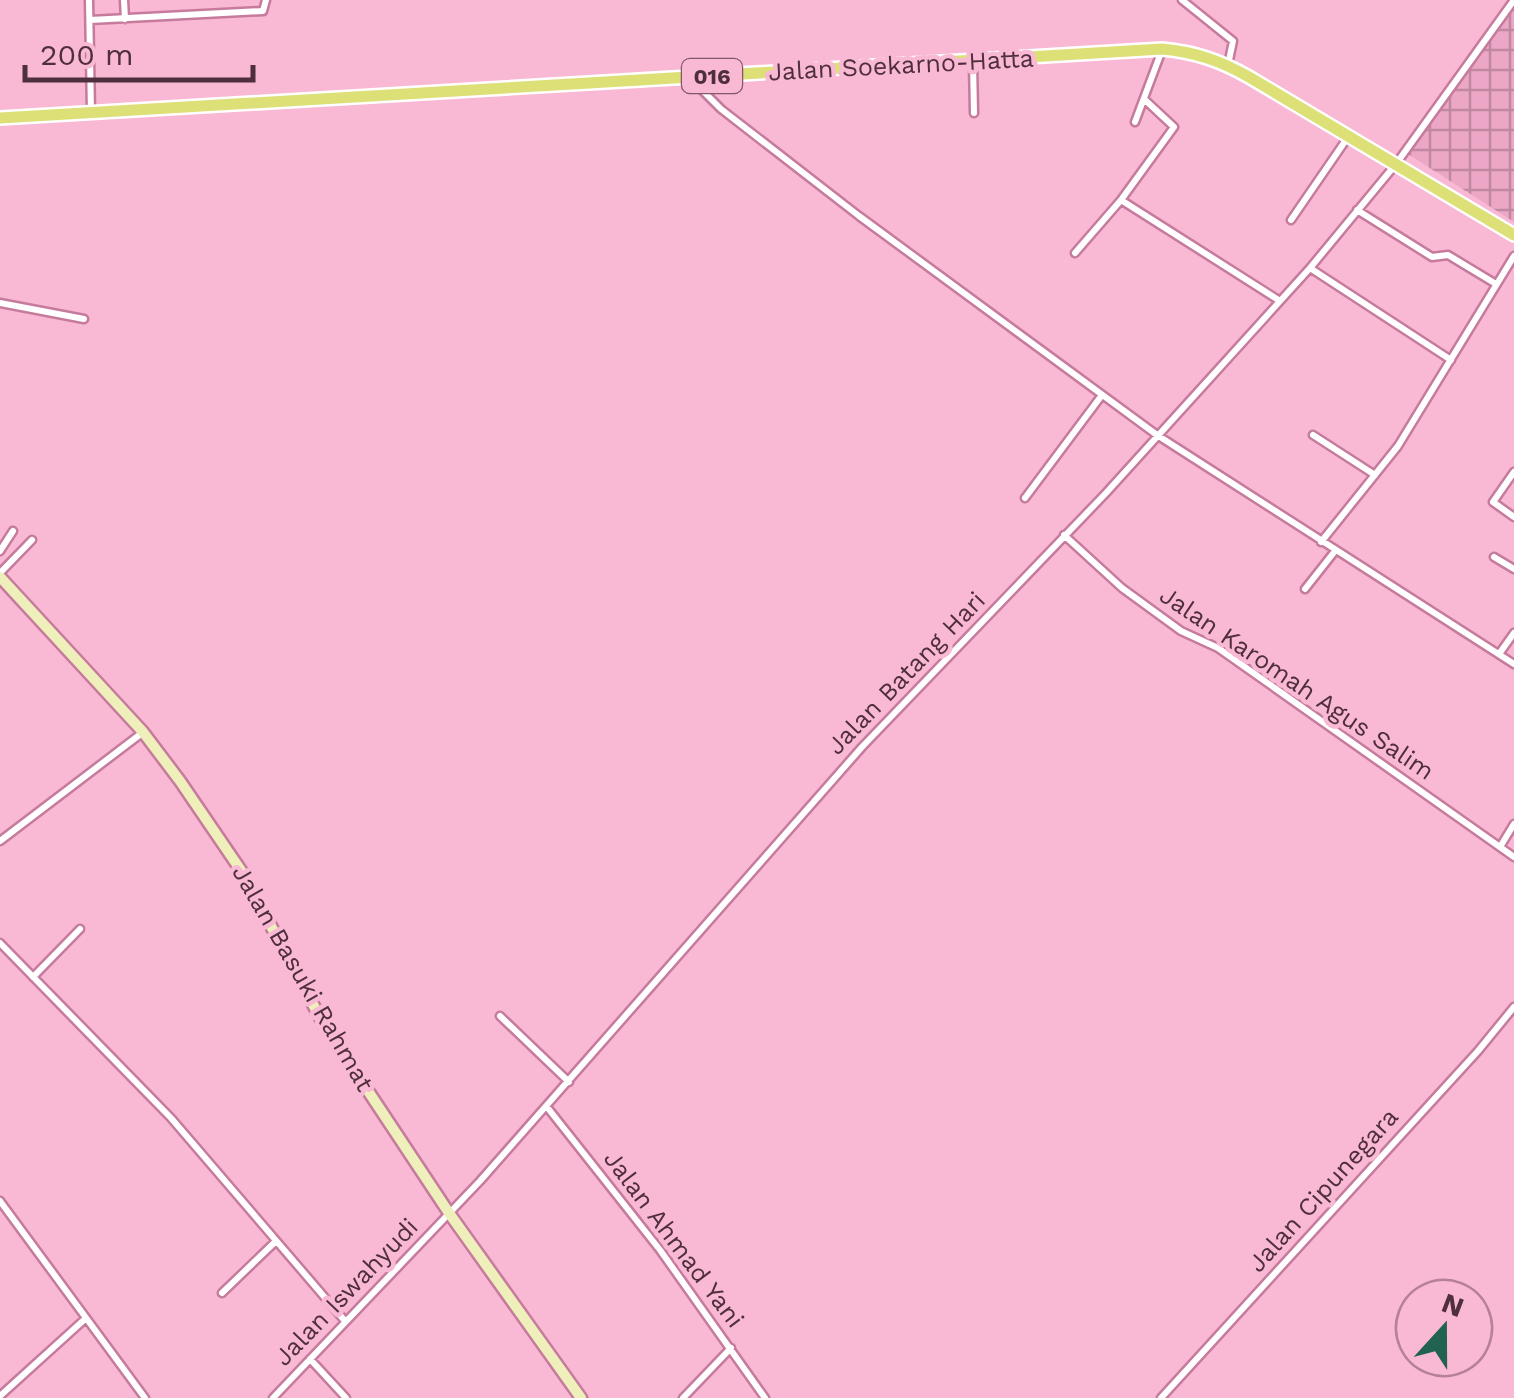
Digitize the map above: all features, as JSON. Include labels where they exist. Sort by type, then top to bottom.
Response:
[{"type":"main road","name":"Jalan Soekarno-Hatta","points":[[0,118],[1162,49],[1185,51],[1228,65],[1514,234]]},
{"type":"main road","name":"Jalan Basuki Rahmat","points":[[0,575],[143,732],[234,860],[323,1023],[449,1213],[581,1398]]},
{"type":"street","points":[[89,0],[91,113]]},
{"type":"street","points":[[124,0],[125,20]]},
{"type":"street","points":[[90,20],[262,11],[266,0]]},
{"type":"street","points":[[1182,0],[1233,41],[1228,65]]},
{"type":"street","name":"Jalan Batang Hari","points":[[449,1213],[547,1107],[862,746],[1064,535],[1310,268],[1396,164],[1514,0]]},
{"type":"street","points":[[1134,122],[1162,49]]},
{"type":"street","points":[[973,60],[974,114]]},
{"type":"street","points":[[689,77],[721,110],[859,216],[1157,435],[1514,664]]},
{"type":"street","points":[[1076,252],[1121,200],[1174,128],[1144,98]]},
{"type":"street","points":[[1290,220],[1349,136]]},
{"type":"street","points":[[1121,200],[1280,301]]},
{"type":"street","points":[[1358,210],[1432,257],[1448,255],[1496,284]]},
{"type":"street","points":[[1322,542],[1406,433],[1514,256]]},
{"type":"street","points":[[1310,268],[1451,360]]},
{"type":"street","points":[[0,303],[84,319]]},
{"type":"street","points":[[1025,498],[1102,395]]},
{"type":"street","points":[[1313,435],[1374,474]]},
{"type":"street","points":[[1514,472],[1493,502],[1514,517]]},
{"type":"street","points":[[0,551],[13,530]]},
{"type":"street","name":"Jalan Karomah Agus Salim","points":[[1064,535],[1122,588],[1181,631],[1218,648],[1514,857]]},
{"type":"street","points":[[0,575],[32,540]]},
{"type":"street","points":[[1306,589],[1335,551]]},
{"type":"street","points":[[1494,557],[1514,569]]},
{"type":"street","points":[[1499,654],[1514,633]]},
{"type":"street","points":[[0,841],[143,732]]},
{"type":"street","points":[[1500,847],[1514,824]]},
{"type":"street","points":[[33,976],[80,929]]},
{"type":"street","points":[[0,943],[171,1118],[345,1321]]},
{"type":"street","name":"Jalan Cipunegara","points":[[1161,1398],[1514,1007]]},
{"type":"street","points":[[500,1016],[569,1082]]},
{"type":"street","name":"Jalan Ahmad Yani","points":[[547,1107],[660,1250],[766,1398]]},
{"type":"street","points":[[0,1201],[145,1398]]},
{"type":"street","name":"Jalan Iswahyudi","points":[[273,1398],[449,1213]]},
{"type":"street","points":[[222,1294],[275,1242]]},
{"type":"street","points":[[0,1396],[85,1319]]},
{"type":"street","points":[[683,1398],[731,1348]]},
{"type":"street","points":[[310,1359],[346,1398]]},
{"type":"shaded area","points":[[1514,9],[1514,222],[1408,154]]}]
